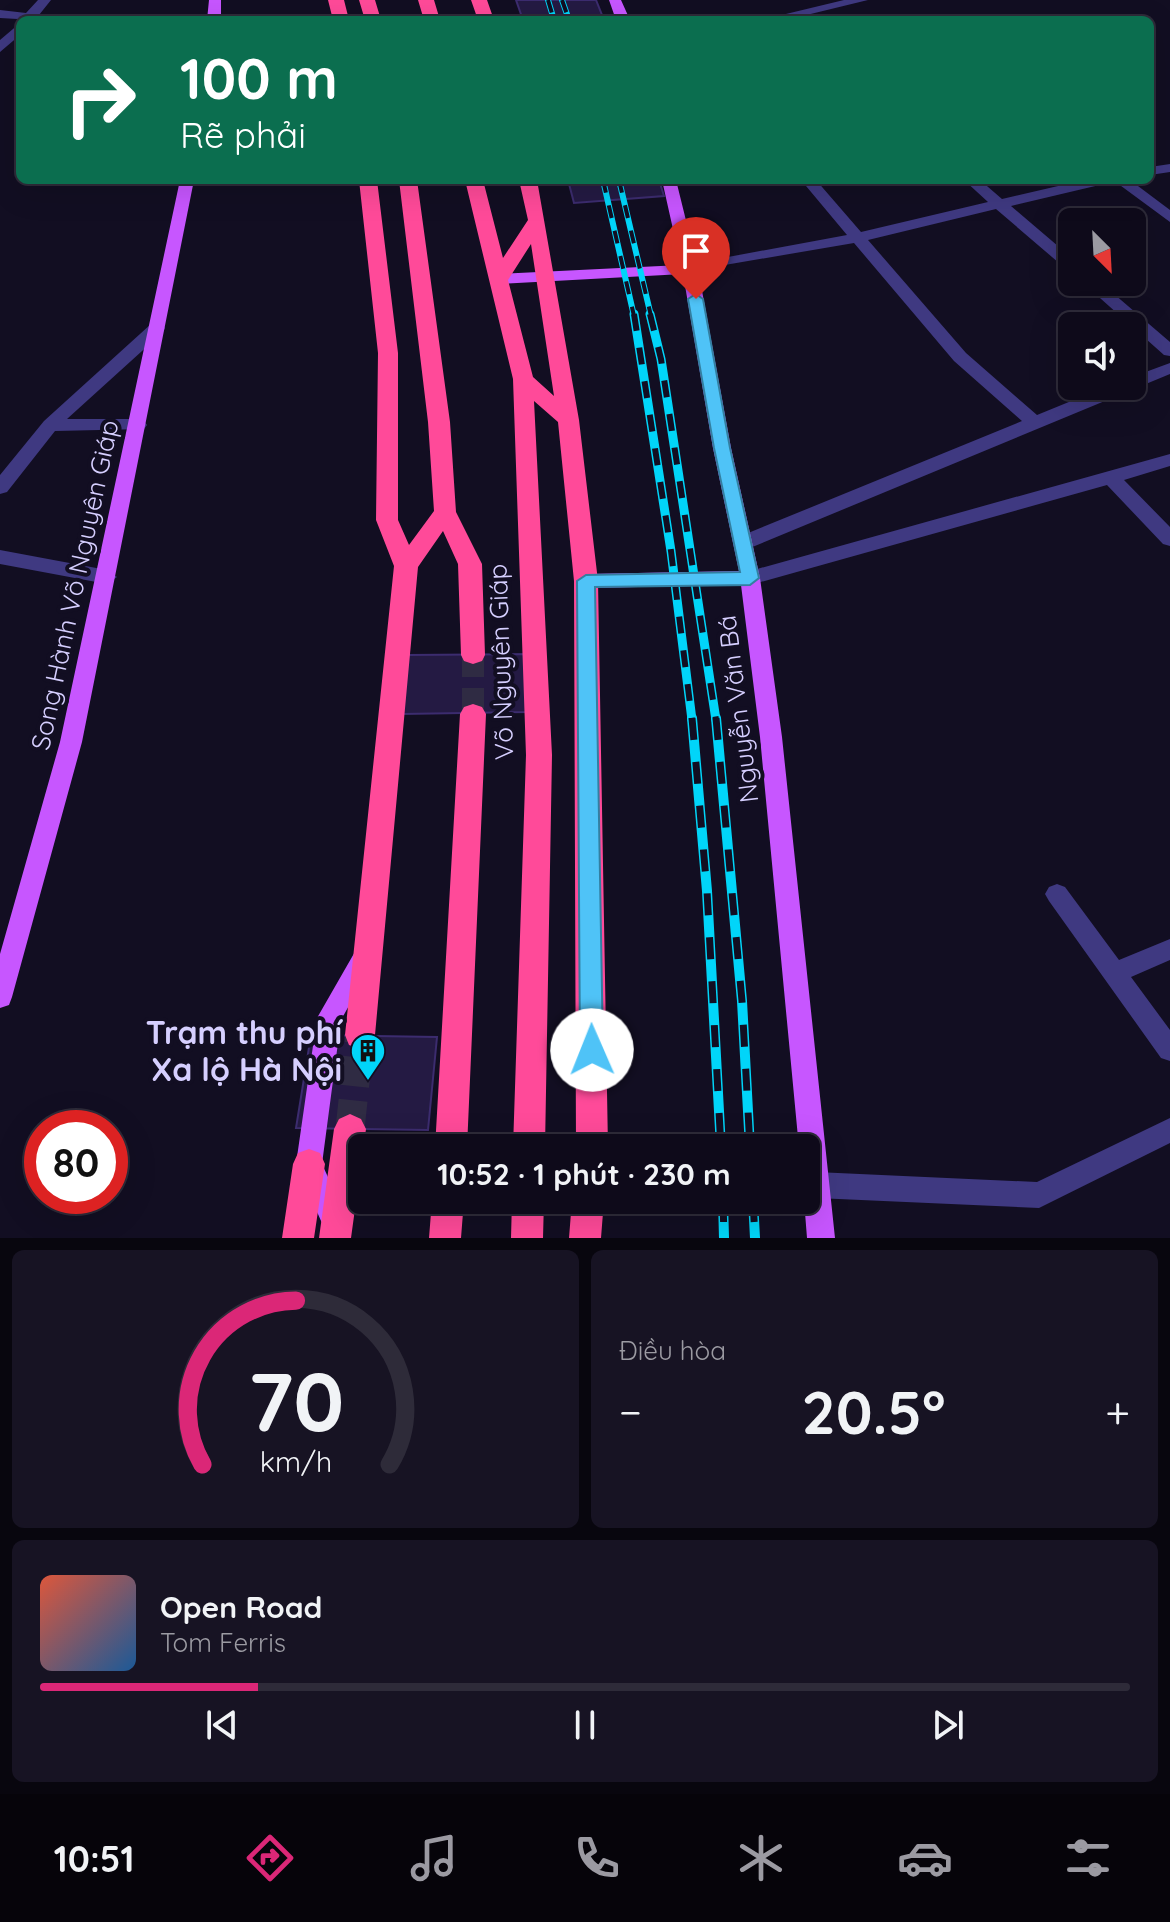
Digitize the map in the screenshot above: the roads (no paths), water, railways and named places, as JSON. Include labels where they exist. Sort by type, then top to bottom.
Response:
[{"type":"highway","points":[[360,1035],[406,566],[387,520],[388,353],[368,184]]},
{"type":"highway","name":"Võ Nguyên Giáp","points":[[409,184],[439,422],[445,512],[470,564],[473,655]]},
{"type":"highway","name":"Võ Nguyên Giáp","points":[[475,184],[523,379],[539,755],[529,1134]]},
{"type":"highway","points":[[529,184],[568,420],[586,581],[592,1134]]},
{"type":"highway","points":[[499,279],[537,220]]},
{"type":"highway","points":[[523,379],[568,420]]},
{"type":"highway","points":[[406,566],[445,512]]},
{"type":"highway","name":"Võ Nguyên Giáp","points":[[452,1134],[473,714]]},
{"type":"highway","points":[[335,1230],[350,1129]]},
{"type":"highway","points":[[298,1238],[309,1164]]},
{"type":"highway","points":[[445,1238],[447,1214]]},
{"type":"highway","points":[[527,1238],[528,1214]]},
{"type":"highway","points":[[585,1238],[587,1214]]},
{"type":"main road","name":"Song Hành Võ Nguyên Giáp","points":[[0,997],[67,758],[186,184]]},
{"type":"main road","name":"Nguyễn Văn Bá","points":[[670,184],[690,269],[722,448],[750,578],[771,737],[811,1134]]},
{"type":"main road","points":[[499,279],[690,269]]},
{"type":"main road","points":[[586,581],[750,578]]},
{"type":"main road","points":[[335,1230],[309,1164],[329,1018],[370,946]]},
{"type":"main road","name":"Nguyễn Văn Bá","points":[[819,1214],[821,1238]]},
{"type":"street","points":[[31,16],[45,0]]},
{"type":"street","points":[[787,16],[862,0]]},
{"type":"street","points":[[0,48],[16,31]]},
{"type":"street","points":[[811,184],[960,357],[1033,421]]},
{"type":"street","points":[[976,184],[1058,254]]},
{"type":"street","points":[[690,269],[855,238],[1086,184]]},
{"type":"street","points":[[1125,184],[1170,217]]},
{"type":"street","points":[[1106,296],[1170,351]]},
{"type":"street","points":[[0,488],[50,425],[157,328]]},
{"type":"street","points":[[1146,377],[1170,368]]},
{"type":"street","points":[[743,543],[1088,400]]},
{"type":"street","points":[[50,425],[138,425]]},
{"type":"street","points":[[750,578],[1170,460]]},
{"type":"street","points":[[1111,478],[1170,539]]},
{"type":"street","points":[[0,557],[107,577]]},
{"type":"street","points":[[1057,894],[1170,1050]]},
{"type":"street","points":[[1114,973],[1170,949]]},
{"type":"street","points":[[820,1185],[1039,1195],[1170,1130]]},
{"type":"tunnel","points":[[473,655],[473,714]]},
{"type":"tunnel","points":[[350,1129],[360,1035]]},
{"type":"railway","points":[[548,0],[553,16]]},
{"type":"railway","points":[[562,0],[568,16]]},
{"type":"railway","points":[[604,184],[634,316]]},
{"type":"railway","points":[[620,184],[651,316]]},
{"type":"railway","points":[[634,314],[671,551],[692,720]]},
{"type":"railway","points":[[650,314],[661,359],[716,720]]},
{"type":"railway","points":[[692,718],[707,891],[720,1134]]},
{"type":"railway","points":[[716,718],[742,1001],[749,1134]]},
{"type":"railway","points":[[723,1214],[724,1238]]},
{"type":"railway","points":[[754,1214],[755,1238]]},
{"type":"place","name":"Trạm thu phí Xa lộ Hà Nội","points":[[368,1082]]}]
